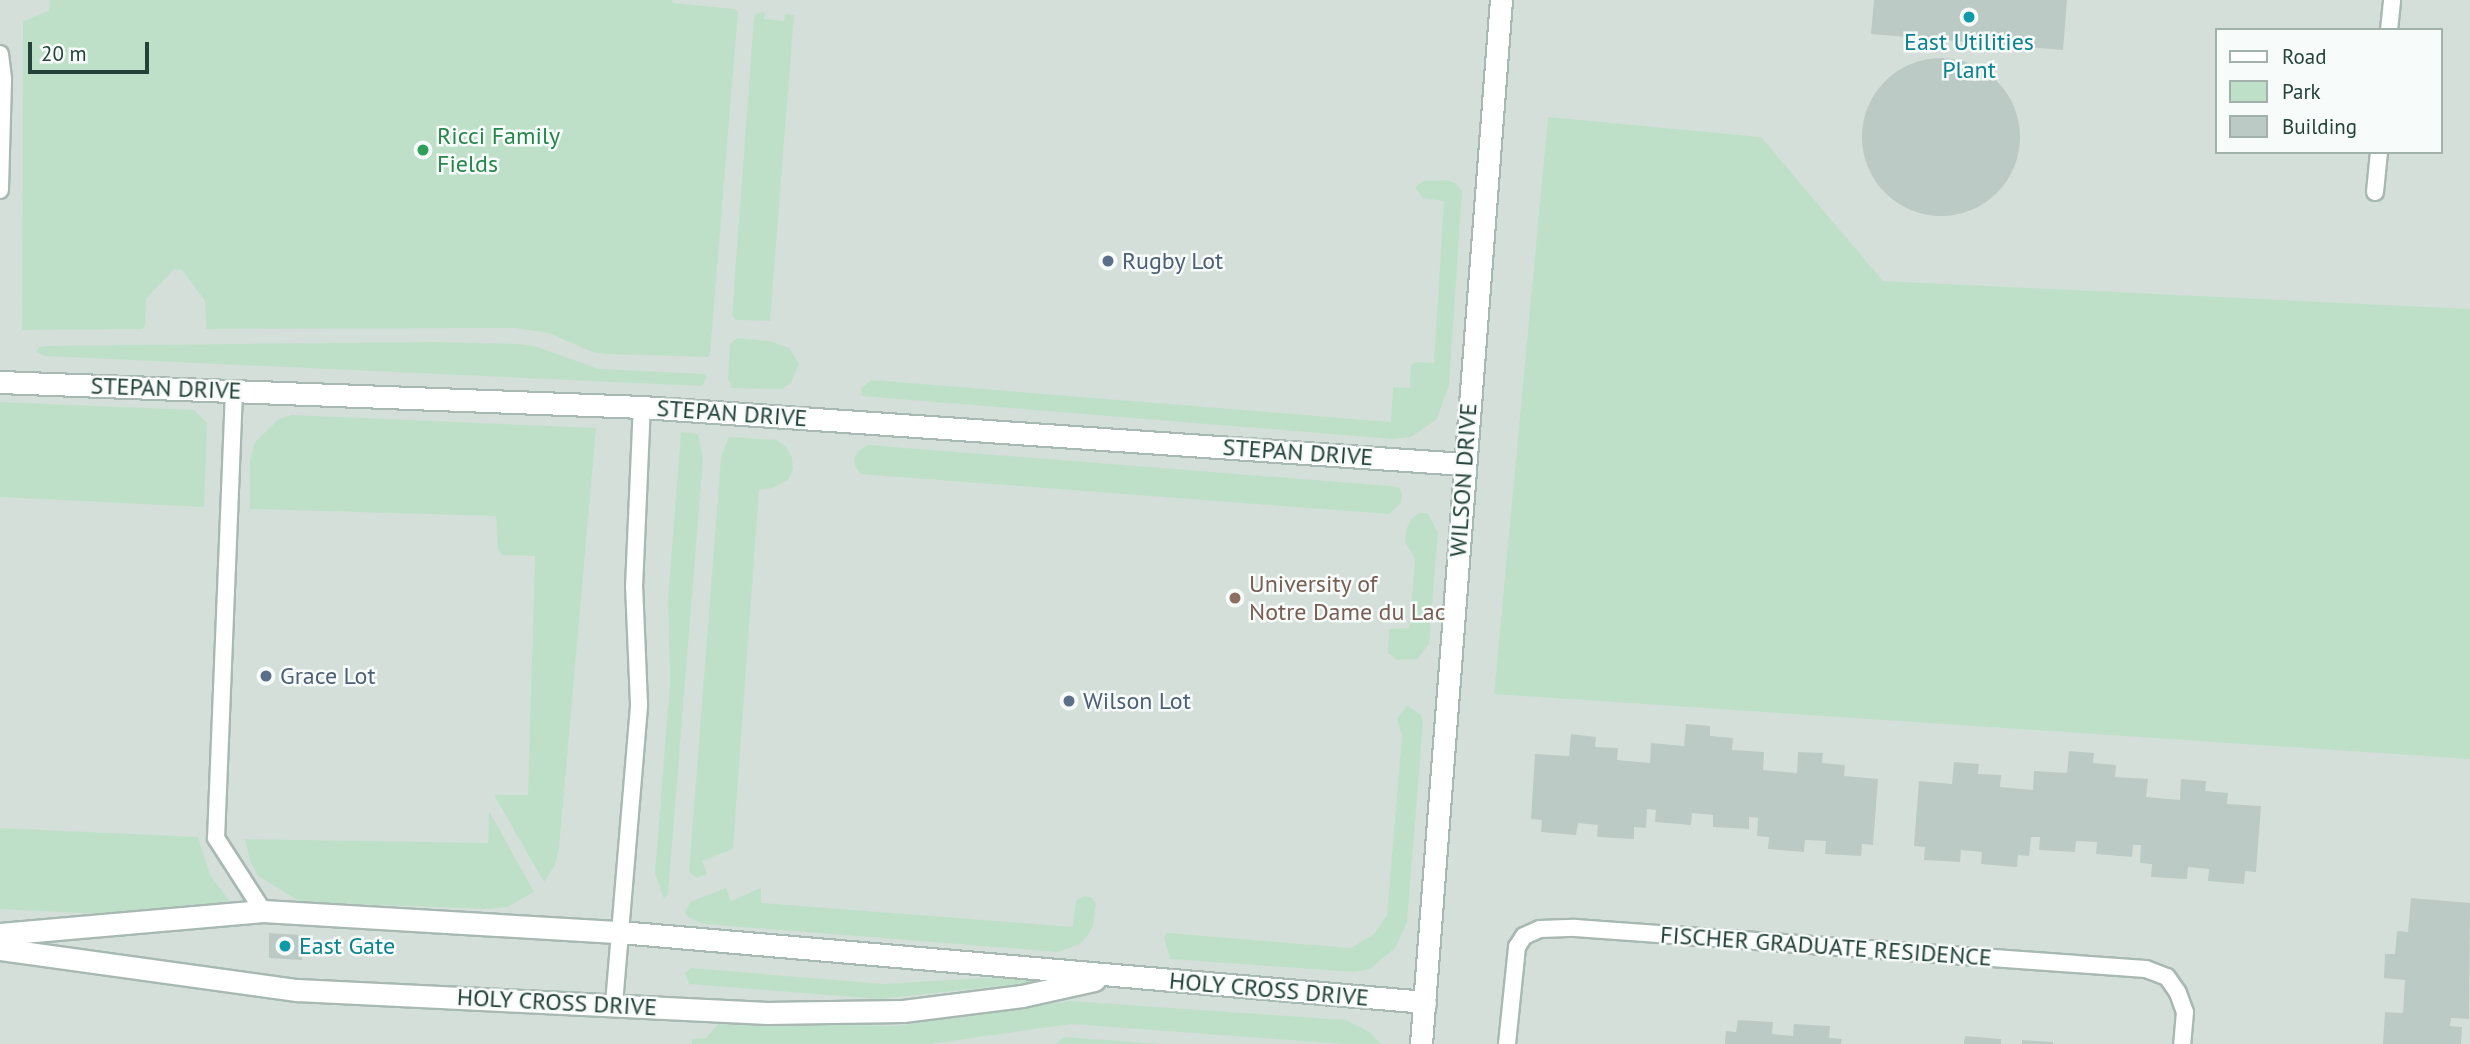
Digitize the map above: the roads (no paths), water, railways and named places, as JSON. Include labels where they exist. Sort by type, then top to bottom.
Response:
[{"type":"street","name":"WILSON DRIVE","points":[[1421,1044],[1501,0]]},
{"type":"street","name":"STEPAN DRIVE","points":[[0,382],[642,407],[1464,464]]},
{"type":"street","name":"HOLY CROSS DRIVE","points":[[0,934],[263,911],[620,932],[1425,1002]]},
{"type":"street","name":"HOLY CROSS DRIVE","points":[[0,949],[297,990],[767,1013],[903,1011],[1022,996],[1113,976]]},
{"type":"lane","points":[[2389,28],[2392,0]]},
{"type":"lane","points":[[0,54],[3,80],[0,190]]},
{"type":"lane","points":[[2375,192],[2379,154]]},
{"type":"lane","points":[[234,391],[216,838],[263,911]]},
{"type":"lane","points":[[614,1004],[639,704],[634,587],[642,407]]},
{"type":"lane","name":"FISCHER GRADUATE RESIDENCE","points":[[1507,1044],[1517,947],[1524,936],[1540,929],[1575,928],[2146,969],[2167,978],[2178,993],[2185,1012],[2182,1044]]},
{"type":"place","name":"East Utilities Plant","points":[[1969,17]]},
{"type":"place","name":"Ricci Family Fields","points":[[423,150]]},
{"type":"place","name":"Rugby Lot","points":[[1108,261]]},
{"type":"place","name":"University of Notre Dame du Lac","points":[[1235,598]]},
{"type":"place","name":"Grace Lot","points":[[266,676]]},
{"type":"place","name":"Wilson Lot","points":[[1069,701]]},
{"type":"place","name":"East Gate","points":[[285,946]]}]
